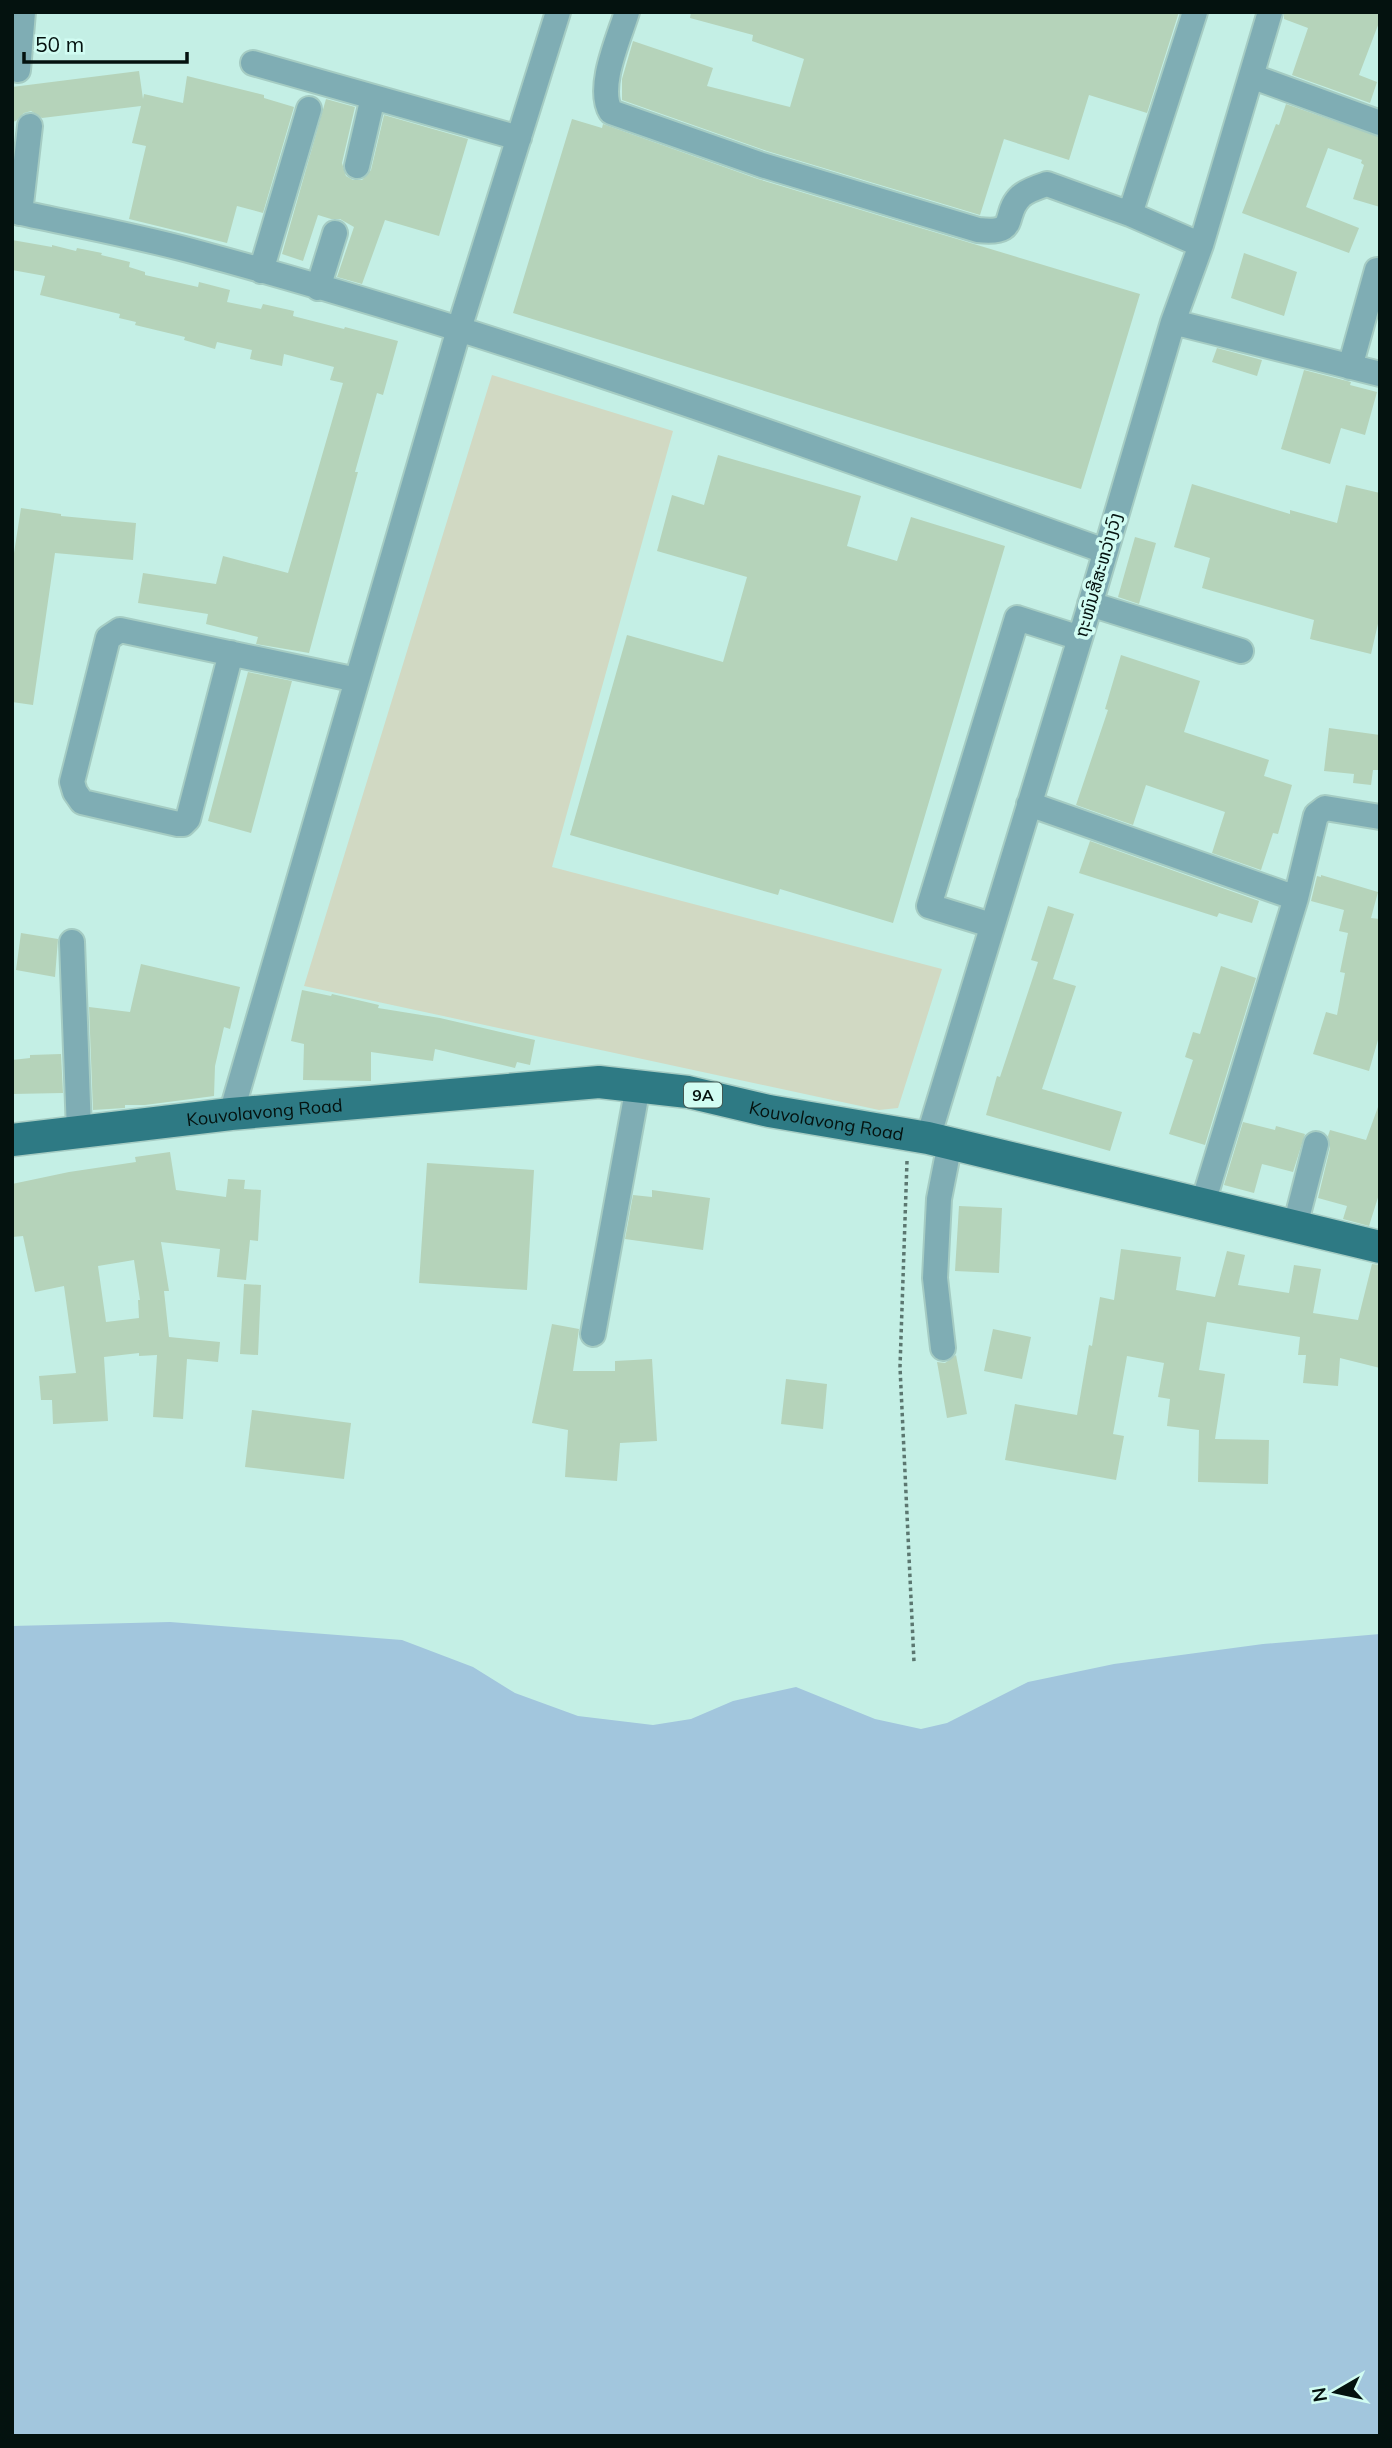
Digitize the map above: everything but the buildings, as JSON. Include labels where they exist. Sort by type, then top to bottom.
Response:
[{"type":"main road","name":"Kouvolavong Road","points":[[12,1140],[231,1114],[598,1082],[688,1092],[769,1111],[929,1139],[1380,1247]]},
{"type":"street","points":[[18,70],[23,12]]},
{"type":"street","points":[[231,1114],[459,329],[558,12]]},
{"type":"street","points":[[1130,214],[1195,12]]},
{"type":"street","name":"ຖະໜົນສີສະຫວ່າງວົງ","points":[[943,1348],[935,1278],[939,1199],[929,1139],[1173,322],[1201,245],[1270,12]]},
{"type":"street","points":[[619,15],[605,86],[606,104],[611,112],[762,165],[978,230],[996,232],[1006,226],[1019,198],[1046,184],[1130,214],[1201,245]]},
{"type":"street","points":[[253,63],[519,138]]},
{"type":"street","points":[[1251,76],[1380,123]]},
{"type":"street","points":[[357,166],[373,97]]},
{"type":"street","points":[[261,271],[309,108]]},
{"type":"street","points":[[30,126],[16,212],[190,251],[459,329],[1105,551]]},
{"type":"street","points":[[318,288],[335,233]]},
{"type":"street","points":[[1350,367],[1377,270]]},
{"type":"street","points":[[1173,322],[1380,374]]},
{"type":"street","points":[[1090,604],[1241,651]]},
{"type":"street","points":[[991,925],[929,906],[1017,618],[1080,638]]},
{"type":"street","points":[[231,653],[188,819],[178,824],[82,803],[72,782],[108,638],[120,630],[231,653],[357,680]]},
{"type":"street","points":[[1029,804],[1296,898]]},
{"type":"street","points":[[1203,1203],[1296,898],[1316,815],[1325,808],[1380,817]]},
{"type":"street","points":[[72,942],[79,1131]]},
{"type":"street","points":[[593,1334],[638,1086]]},
{"type":"street","points":[[1295,1226],[1316,1144]]},
{"type":"path","points":[[914,1662],[900,1367],[905,1198],[929,1139]]},
{"type":"green space","points":[[492,375],[673,431],[552,867],[942,969],[898,1108],[879,1110],[304,986]]},
{"type":"water","points":[[170,1622],[402,1640],[473,1667],[515,1693],[578,1716],[653,1725],[691,1719],[733,1701],[796,1687],[875,1719],[921,1729],[947,1723],[1028,1682],[1114,1664],[1263,1644],[1380,1634],[1380,2436],[12,2436],[12,1626]]}]
